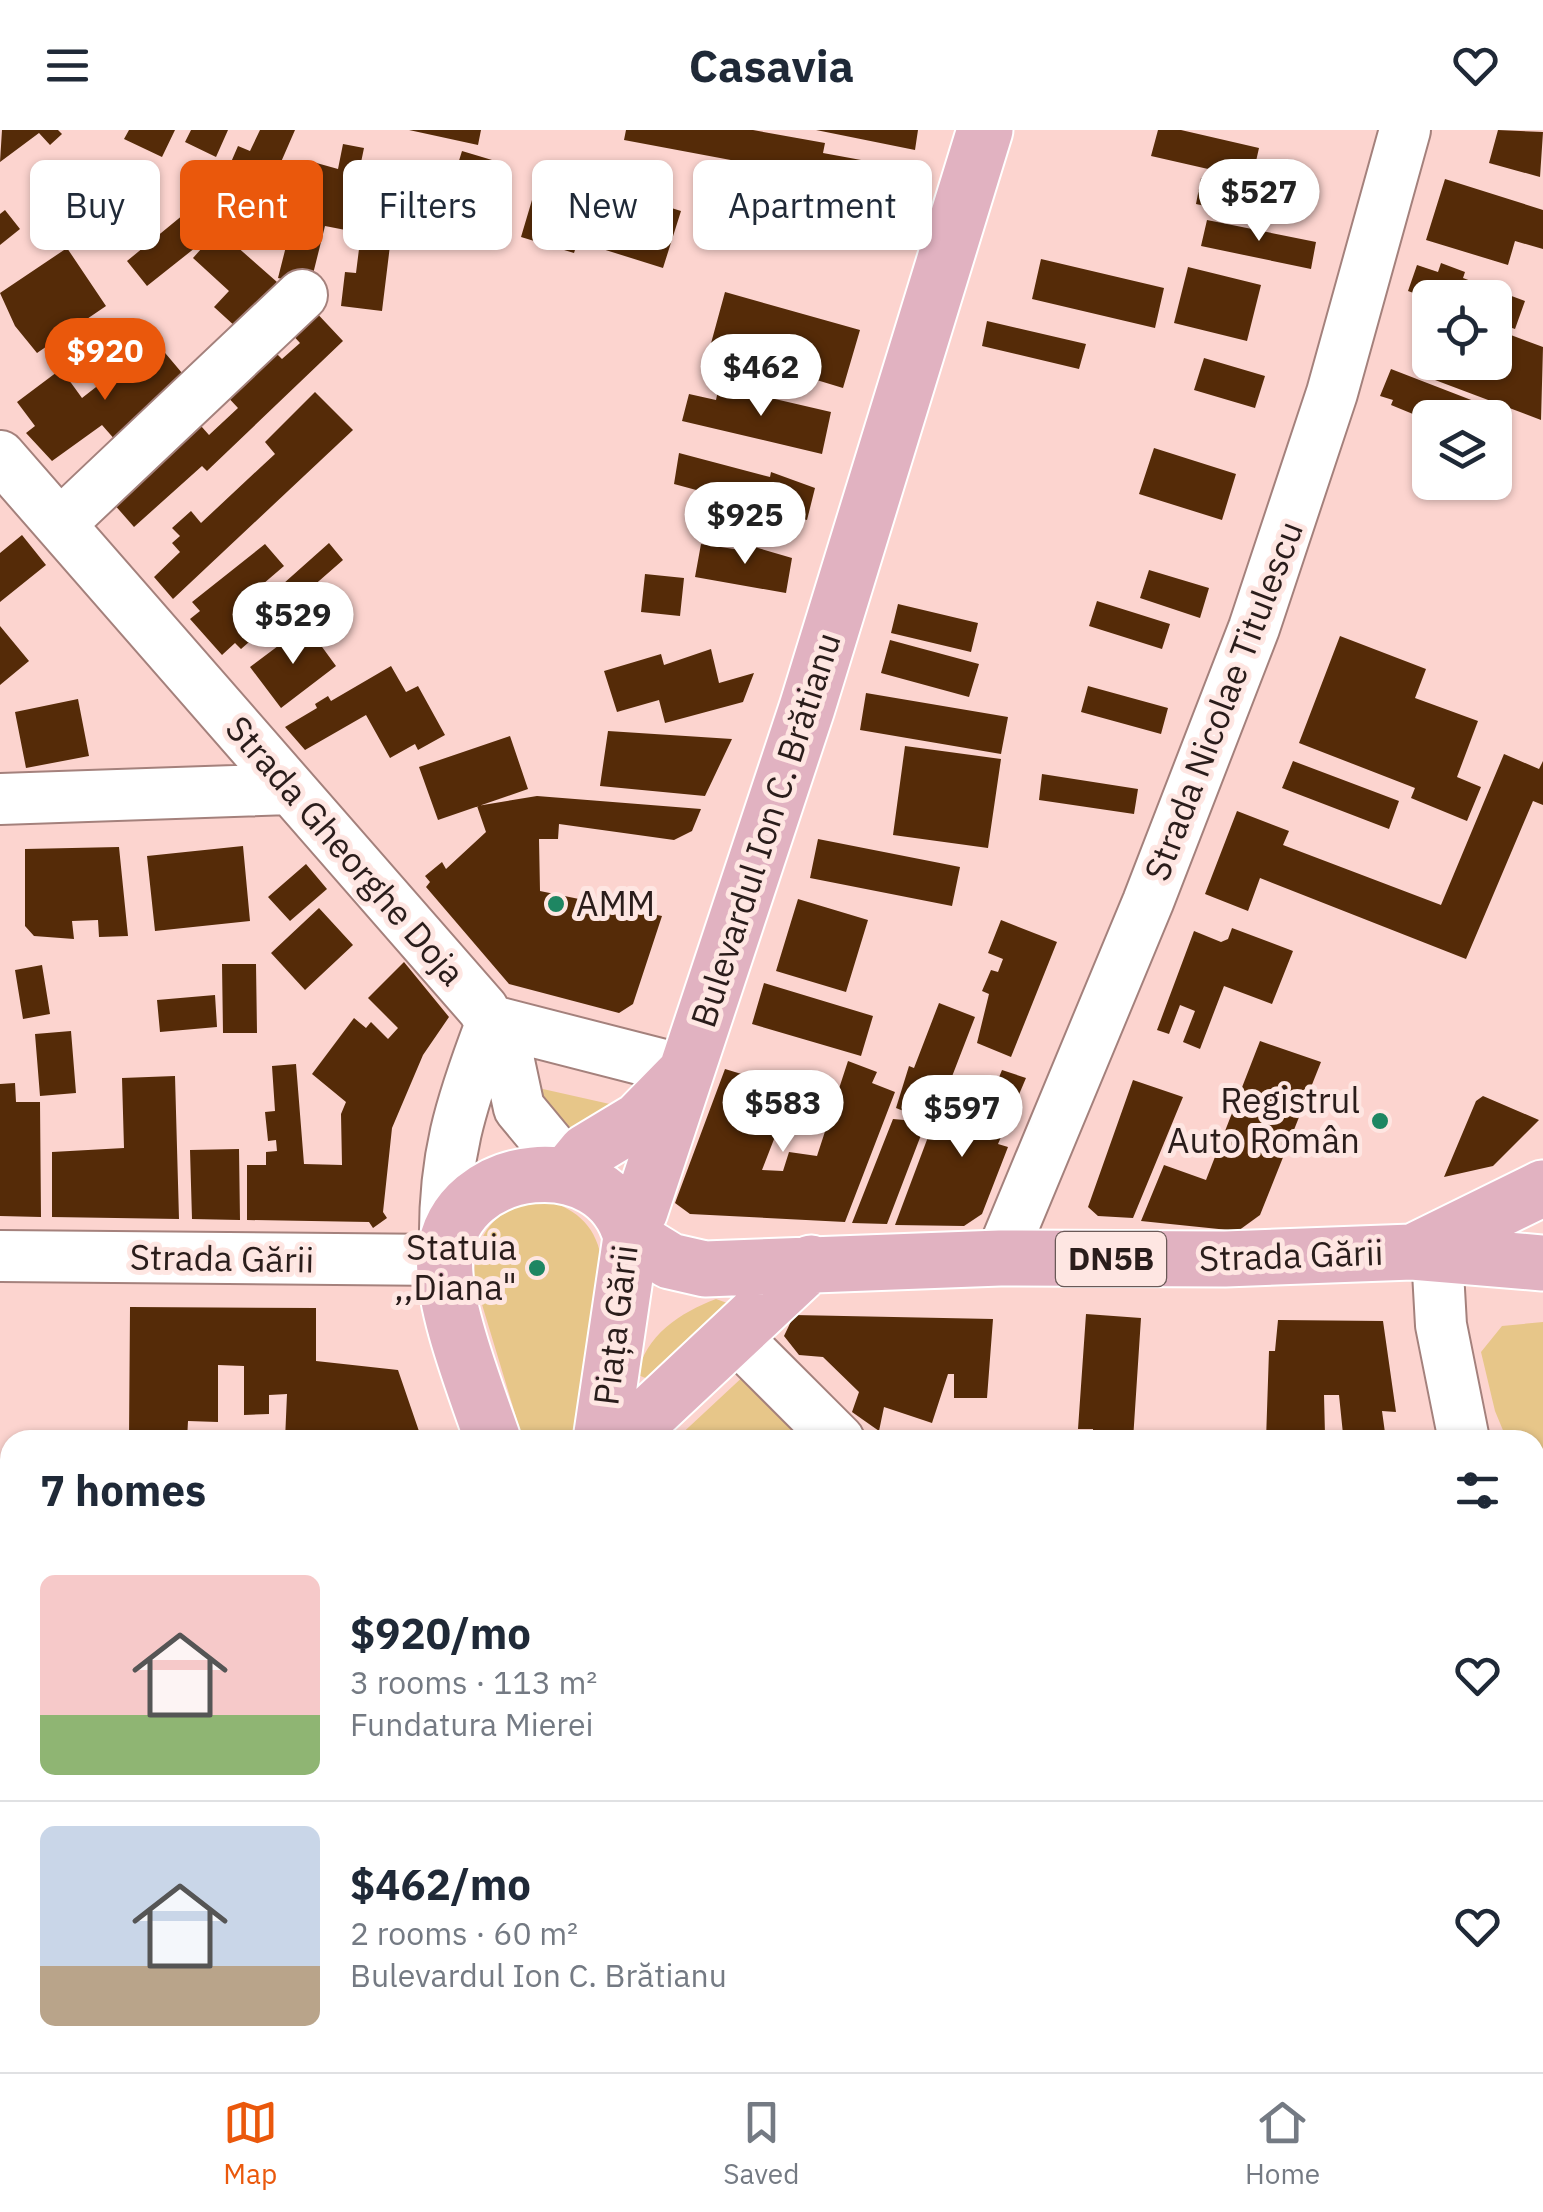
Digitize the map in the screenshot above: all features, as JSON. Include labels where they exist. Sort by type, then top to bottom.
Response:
[{"type":"main road","name":"Bulevardul Ion C. Brătianu","points":[[630,1233],[855,557],[985,130]]},
{"type":"main road","name":"Bulevardul Ion C. Brătianu","points":[[565,1174],[586,1152],[639,1120],[687,1071]]},
{"type":"main road","name":"Piața Gării","points":[[565,1174],[600,1194],[630,1233],[602,1430]]},
{"type":"main road","points":[[490,1430],[462,1347],[444,1254],[462,1214],[488,1190],[524,1175],[565,1174]]},
{"type":"main road","name":"DN5B","points":[[1425,1253],[1543,1188]]},
{"type":"main road","name":"Strada Gării","points":[[630,1233],[660,1256],[696,1268],[1000,1258],[1225,1259],[1425,1253]]},
{"type":"main road","name":"DN5B","points":[[1425,1253],[1543,1263]]},
{"type":"main road","points":[[633,1430],[811,1263]]},
{"type":"street","name":"Strada Nicolae Titulescu","points":[[1000,1258],[1148,902],[1260,610],[1332,393],[1405,130]]},
{"type":"street","points":[[60,524],[302,295]]},
{"type":"street","name":"Strada Gheorghe Doja","points":[[0,456],[492,1022],[507,1052],[519,1108],[558,1155],[565,1174]]},
{"type":"street","points":[[0,800],[290,789]]},
{"type":"street","name":"Bulevardul Ion C. Brătianu","points":[[492,1022],[687,1071]]},
{"type":"street","points":[[444,1254],[444,1197],[451,1138],[492,1022]]},
{"type":"street","points":[[1425,1253],[1462,1430]]},
{"type":"street","name":"Strada Gării","points":[[0,1256],[444,1254]]},
{"type":"street","points":[[734,1334],[829,1430]]},
{"type":"shaded area","points":[[525,1085],[632,1109],[605,1129],[559,1131]]},
{"type":"shaded area","points":[[546,1200],[568,1209],[591,1230],[600,1250],[602,1262],[577,1430],[520,1430],[474,1278],[479,1247],[492,1223],[502,1214]]},
{"type":"shaded area","points":[[716,1299],[730,1304],[653,1381],[638,1375],[648,1348],[666,1327]]},
{"type":"shaded area","points":[[1543,1322],[1543,1430],[1503,1430],[1495,1411],[1481,1352],[1502,1326]]},
{"type":"shaded area","points":[[748,1372],[802,1430],[686,1430]]},
{"type":"building","points":[[2,130],[58,130],[62,134],[50,145],[39,133],[0,162]]},
{"type":"building","points":[[129,130],[175,130],[162,157],[124,139]]},
{"type":"building","points":[[191,130],[228,130],[216,157],[185,142]]},
{"type":"building","points":[[260,130],[295,130],[282,160],[232,160],[238,146],[250,151]]},
{"type":"building","points":[[409,130],[481,130],[478,145]]},
{"type":"building","points":[[626,130],[753,130],[825,143],[823,153],[861,160],[730,160],[624,140]]},
{"type":"building","points":[[816,130],[918,130],[915,150]]},
{"type":"building","points":[[1158,130],[1181,130],[1259,148],[1252,179],[1151,156]]},
{"type":"building","points":[[1498,130],[1543,132],[1540,177],[1489,163]]},
{"type":"building","points":[[343,144],[364,148],[362,160],[343,160],[343,230],[325,226],[323,234],[323,165],[338,169]]},
{"type":"building","points":[[462,151],[492,160],[459,160]]},
{"type":"building","points":[[1201,178],[1276,195],[1270,220],[1196,204]]},
{"type":"building","points":[[1445,179],[1543,210],[1543,249],[1515,241],[1508,265],[1426,240]]},
{"type":"building","points":[[532,200],[532,240],[521,237]]},
{"type":"building","points":[[673,208],[681,211],[673,236]]},
{"type":"building","points":[[5,210],[20,229],[0,245],[0,214]]},
{"type":"building","points":[[180,217],[180,250],[192,250],[147,286],[127,261],[140,250],[160,250],[160,234]]},
{"type":"building","points":[[1207,220],[1316,242],[1311,269],[1201,246]]},
{"type":"building","points":[[68,250],[106,306],[37,353],[15,326],[0,293]]},
{"type":"building","points":[[200,250],[241,250],[277,282],[237,328],[214,307],[229,291],[193,258]]},
{"type":"building","points":[[285,250],[319,250],[310,286],[278,278]]},
{"type":"building","points":[[359,250],[389,250],[382,311],[341,306],[345,272],[356,273]]},
{"type":"building","points":[[606,250],[669,250],[663,268]]},
{"type":"building","points":[[1041,259],[1164,288],[1155,328],[1032,299]]},
{"type":"building","points":[[1441,263],[1465,272],[1463,278],[1468,280],[1412,280],[1412,292],[1408,291],[1417,265],[1438,272]]},
{"type":"building","points":[[1188,267],[1261,285],[1247,341],[1174,323]]},
{"type":"building","points":[[725,292],[860,330],[843,388],[810,378],[807,388],[707,358]]},
{"type":"building","points":[[1512,296],[1525,301],[1515,329],[1512,328]]},
{"type":"building","points":[[312,308],[343,341],[207,471],[202,466],[134,527],[113,503],[182,444],[174,436],[194,418],[209,435],[238,408],[224,393],[271,348],[282,359],[300,343],[289,331]]},
{"type":"building","points":[[987,321],[1086,344],[1079,369],[982,346]]},
{"type":"building","points":[[1512,335],[1543,347],[1541,420],[1512,409],[1512,400],[1488,400],[1435,380],[1512,380]]},
{"type":"building","points":[[155,341],[193,386],[124,450],[102,425],[52,461],[26,433],[35,426],[17,402],[61,369],[82,398]]},
{"type":"building","points":[[1204,358],[1265,376],[1255,408],[1194,390]]},
{"type":"building","points":[[1391,369],[1471,400],[1412,400],[1412,414],[1380,396]]},
{"type":"building","points":[[719,386],[831,412],[822,454],[682,421],[689,394],[716,400]]},
{"type":"building","points":[[315,392],[353,430],[173,599],[154,577],[180,552],[172,543],[180,536],[172,528],[191,511],[201,523],[275,454],[265,442]]},
{"type":"building","points":[[1154,448],[1236,474],[1222,520],[1139,494]]},
{"type":"building","points":[[679,453],[770,477],[771,472],[815,488],[807,520],[674,484]]},
{"type":"building","points":[[22,535],[46,565],[0,602],[0,553]]},
{"type":"building","points":[[329,543],[343,560],[241,649],[235,643],[222,655],[190,619],[200,611],[192,602],[265,544],[284,566],[256,590],[265,600]]},
{"type":"building","points":[[701,544],[747,551],[748,545],[792,558],[786,593],[695,577]]},
{"type":"building","points":[[1149,570],[1209,588],[1200,618],[1140,598]]},
{"type":"building","points":[[645,574],[684,578],[680,616],[641,612]]},
{"type":"building","points":[[1097,601],[1170,624],[1162,649],[1089,626]]},
{"type":"building","points":[[898,604],[978,623],[971,652],[891,633]]},
{"type":"building","points":[[306,625],[336,666],[281,708],[250,667]]},
{"type":"building","points":[[0,626],[29,661],[0,685]]},
{"type":"building","points":[[1340,636],[1426,669],[1415,698],[1478,721],[1457,777],[1481,787],[1467,821],[1411,798],[1415,788],[1299,743]]},
{"type":"building","points":[[890,640],[979,664],[969,697],[881,673]]},
{"type":"building","points":[[711,649],[719,683],[754,673],[743,702],[665,723],[659,700],[617,712],[604,671],[661,654],[664,665]]},
{"type":"building","points":[[391,666],[406,692],[418,686],[445,735],[418,750],[415,744],[390,758],[366,715],[305,750],[285,727],[317,708],[315,704],[328,696],[331,701]]},
{"type":"building","points":[[1088,686],[1168,708],[1161,734],[1081,712]]},
{"type":"building","points":[[866,693],[1008,717],[1001,754],[860,730]]},
{"type":"building","points":[[78,699],[89,756],[26,768],[15,712]]},
{"type":"building","points":[[608,731],[732,739],[705,796],[600,786]]},
{"type":"building","points":[[510,736],[528,789],[438,820],[419,767]]},
{"type":"building","points":[[905,746],[1001,759],[988,848],[893,835]]},
{"type":"building","points":[[1504,754],[1539,769],[1543,761],[1543,805],[1533,801],[1466,959],[1260,878],[1248,911],[1205,894],[1237,811],[1289,831],[1283,845],[1441,905]]},
{"type":"building","points":[[1293,761],[1399,801],[1389,829],[1282,788]]},
{"type":"building","points":[[1042,774],[1138,789],[1134,814],[1039,800]]},
{"type":"building","name":"AMM","points":[[537,796],[701,809],[692,831],[674,840],[559,824],[558,839],[539,839],[540,891],[662,916],[633,1004],[619,1013],[509,984],[426,887],[430,882],[425,876],[442,862],[446,869],[486,832],[477,806]]},
{"type":"building","points":[[818,839],[960,867],[952,906],[810,878]]},
{"type":"building","points":[[243,846],[250,921],[155,931],[147,856]]},
{"type":"building","points":[[119,847],[128,936],[99,937],[98,920],[72,921],[74,939],[34,936],[25,926],[25,849]]},
{"type":"building","points":[[306,864],[327,889],[290,921],[268,897]]},
{"type":"building","points":[[798,899],[868,920],[846,992],[776,971]]},
{"type":"building","points":[[319,908],[353,945],[305,990],[271,953]]},
{"type":"building","points":[[1001,920],[1057,942],[1011,1057],[977,1043],[989,994],[982,991],[991,970],[998,972],[1003,959],[988,953]]},
{"type":"building","points":[[1232,928],[1293,951],[1272,1004],[1224,986],[1200,1049],[1183,1042],[1195,1011],[1180,1005],[1169,1034],[1157,1030],[1194,931],[1221,942],[1228,939]]},
{"type":"building","points":[[404,962],[449,1017],[423,1055],[392,1128],[383,1212],[387,1218],[373,1228],[369,1222],[247,1220],[247,1165],[266,1165],[266,1152],[277,1151],[276,1140],[268,1141],[265,1112],[275,1111],[272,1066],[296,1064],[304,1164],[342,1165],[341,1114],[346,1102],[312,1074],[354,1018],[366,1028],[371,1022],[388,1039],[398,1028],[368,998]]},
{"type":"building","points":[[222,964],[256,964],[257,1033],[223,1033]]},
{"type":"building","points":[[42,965],[50,1014],[23,1019],[15,970]]},
{"type":"building","points":[[764,983],[873,1016],[861,1056],[752,1024]]},
{"type":"building","points":[[215,995],[217,1027],[160,1032],[157,1000]]},
{"type":"building","points":[[939,1003],[975,1017],[934,1123],[896,1108],[909,1066],[914,1068]]},
{"type":"building","points":[[71,1031],[76,1093],[40,1096],[35,1034]]},
{"type":"building","points":[[1260,1041],[1321,1062],[1260,1215],[1238,1231],[1141,1221],[1164,1165],[1206,1180]]},
{"type":"building","points":[[848,1061],[877,1072],[872,1083],[895,1092],[845,1222],[690,1214],[675,1203],[725,1069],[758,1079],[751,1106],[783,1116],[762,1170],[783,1171],[789,1152],[817,1156]]},
{"type":"building","points":[[1002,1070],[1026,1078],[998,1144],[1008,1147],[982,1214],[964,1226],[895,1225],[931,1129],[939,1131],[950,1097],[977,1107],[983,1090],[993,1092]]},
{"type":"building","points":[[175,1076],[179,1219],[52,1217],[52,1152],[124,1148],[122,1078]]},
{"type":"building","points":[[1133,1080],[1183,1097],[1133,1218],[1098,1216],[1088,1207]]},
{"type":"building","points":[[15,1083],[16,1102],[40,1102],[41,1217],[0,1216],[0,1084]]},
{"type":"building","points":[[1483,1096],[1539,1120],[1493,1166],[1444,1177],[1476,1101]]},
{"type":"building","points":[[893,1119],[926,1122],[887,1224],[852,1223]]},
{"type":"building","points":[[239,1149],[240,1220],[192,1219],[190,1150]]},
{"type":"building","points":[[130,1307],[316,1308],[316,1361],[398,1370],[419,1430],[285,1430],[287,1394],[269,1395],[269,1414],[244,1415],[244,1366],[218,1365],[218,1422],[188,1421],[188,1430],[129,1430]]},
{"type":"building","points":[[1086,1314],[1141,1318],[1134,1430],[1078,1429]]},
{"type":"building","points":[[794,1315],[993,1319],[987,1398],[954,1398],[954,1374],[948,1374],[932,1423],[884,1407],[878,1430],[852,1412],[859,1392],[823,1357],[799,1355],[784,1336]]},
{"type":"building","points":[[1278,1320],[1383,1321],[1396,1412],[1382,1411],[1385,1430],[1343,1430],[1339,1395],[1324,1395],[1325,1430],[1266,1430],[1269,1351],[1275,1351]]},
{"type":"place","name":"AMM","points":[[556,904]]},
{"type":"place","name":"Registrul Auto Român","points":[[1380,1121]]},
{"type":"place","name":"Statuia ,,Diana\"","points":[[537,1268]]}]
